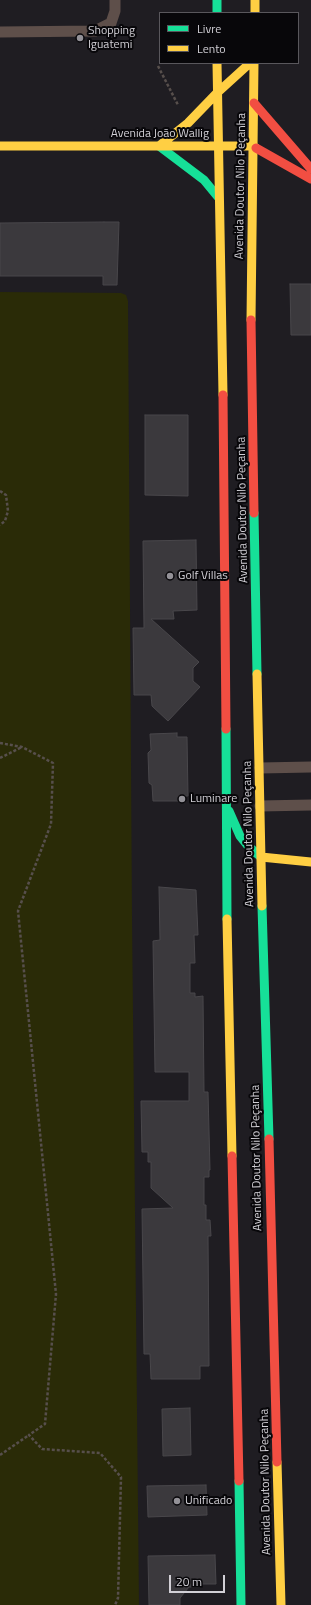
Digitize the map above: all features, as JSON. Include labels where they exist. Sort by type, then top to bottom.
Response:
[{"type":"main road","points":[[217,0],[217,12]]},
{"type":"main road","points":[[255,0],[255,12]]},
{"type":"main road","name":"Avenida Doutor Nilo Peçanha","points":[[217,64],[218,197],[226,591],[227,897],[241,1605]]},
{"type":"main road","points":[[218,197],[204,180],[159,146],[188,123],[217,93],[249,64]]},
{"type":"main road","name":"Avenida Doutor Nilo Peçanha","points":[[254,64],[252,146],[256,174],[251,340],[261,857],[281,1605]]},
{"type":"main road","points":[[254,102],[311,169]]},
{"type":"main road","name":"Avenida João Wallig","points":[[0,146],[252,146],[311,179]]},
{"type":"main road","points":[[284,173],[300,173]]},
{"type":"main road","points":[[227,808],[240,836],[248,846],[261,857],[311,862]]},
{"type":"lane","points":[[0,32],[95,31],[111,23],[115,11],[116,0]]},
{"type":"lane","points":[[260,768],[311,767]]},
{"type":"lane","points":[[260,806],[311,805]]},
{"type":"path","points":[[158,66],[188,123]]},
{"type":"path","points":[[0,491],[6,496],[8,510],[5,522],[0,525]]},
{"type":"path","points":[[0,743],[22,746],[53,763],[51,824],[18,911],[56,1294],[45,1424],[0,1455]]},
{"type":"path","points":[[0,758],[22,746]]},
{"type":"path","points":[[29,1435],[42,1449],[100,1453],[121,1477],[118,1598],[115,1605]]},
{"type":"shaded area","points":[[0,292],[121,293],[126,295],[128,301],[139,1605],[0,1605]]},
{"type":"building","points":[[119,222],[117,285],[103,285],[103,276],[0,276],[0,223]]},
{"type":"building","points":[[290,284],[311,284],[311,335],[291,335]]},
{"type":"building","points":[[145,415],[188,415],[188,496],[145,495]]},
{"type":"building","points":[[196,540],[197,610],[173,611],[174,619],[151,619],[199,662],[193,668],[193,681],[200,687],[168,721],[152,706],[151,695],[134,695],[133,628],[144,628],[143,541]]},
{"type":"building","points":[[177,733],[177,737],[187,737],[188,796],[180,796],[180,801],[153,801],[152,785],[149,783],[148,753],[151,750],[150,734]]},
{"type":"building","points":[[159,887],[196,890],[198,935],[194,935],[195,963],[190,963],[190,993],[195,993],[195,997],[203,996],[204,1092],[208,1092],[210,1170],[209,1177],[204,1177],[204,1205],[206,1205],[206,1220],[210,1220],[211,1236],[208,1236],[209,1366],[200,1366],[200,1379],[151,1379],[150,1354],[144,1354],[142,1209],[173,1208],[151,1188],[151,1162],[148,1162],[148,1152],[142,1152],[141,1101],[189,1101],[189,1072],[155,1072],[153,941],[160,940]]},
{"type":"building","points":[[190,1408],[191,1455],[163,1456],[162,1409]]},
{"type":"building","name":"Unificado","points":[[206,1485],[207,1515],[148,1517],[147,1486]]},
{"type":"building","points":[[215,1555],[216,1584],[201,1584],[200,1587],[189,1587],[180,1598],[180,1605],[149,1605],[148,1556]]},
{"type":"traffic: fast","points":[[217,0],[217,12]]},
{"type":"traffic: fast","points":[[159,146],[204,180],[218,197]]},
{"type":"traffic: fast","points":[[254,513],[257,674]]},
{"type":"traffic: fast","points":[[226,729],[227,919]]},
{"type":"traffic: fast","points":[[229,811],[240,836],[248,846],[261,857]]},
{"type":"traffic: fast","points":[[262,906],[269,1139]]},
{"type":"traffic: fast","points":[[239,1481],[241,1605]]},
{"type":"traffic: slow","points":[[255,0],[255,12]]},
{"type":"traffic: slow","points":[[217,64],[223,395]]},
{"type":"traffic: slow","points":[[159,146],[188,123],[217,93],[249,64]]},
{"type":"traffic: slow","points":[[251,320],[254,64]]},
{"type":"traffic: slow","points":[[0,146],[253,146],[256,148]]},
{"type":"traffic: slow","points":[[257,674],[262,906]]},
{"type":"traffic: slow","points":[[261,857],[311,862]]},
{"type":"traffic: slow","points":[[227,919],[232,1156]]},
{"type":"traffic: slow","points":[[277,1462],[281,1605]]},
{"type":"traffic: jam","points":[[254,103],[311,169]]},
{"type":"traffic: jam","points":[[256,148],[311,179]]},
{"type":"traffic: jam","points":[[251,320],[254,513]]},
{"type":"traffic: jam","points":[[223,395],[226,729]]},
{"type":"traffic: jam","points":[[269,1139],[277,1462]]},
{"type":"traffic: jam","points":[[232,1156],[239,1481]]},
{"type":"place","name":"Shopping Iguatemi","points":[[80,38]]},
{"type":"place","name":"Golf Villas","points":[[170,576]]},
{"type":"place","name":"Luminare","points":[[182,799]]},
{"type":"place","name":"Unificado","points":[[177,1501]]}]
